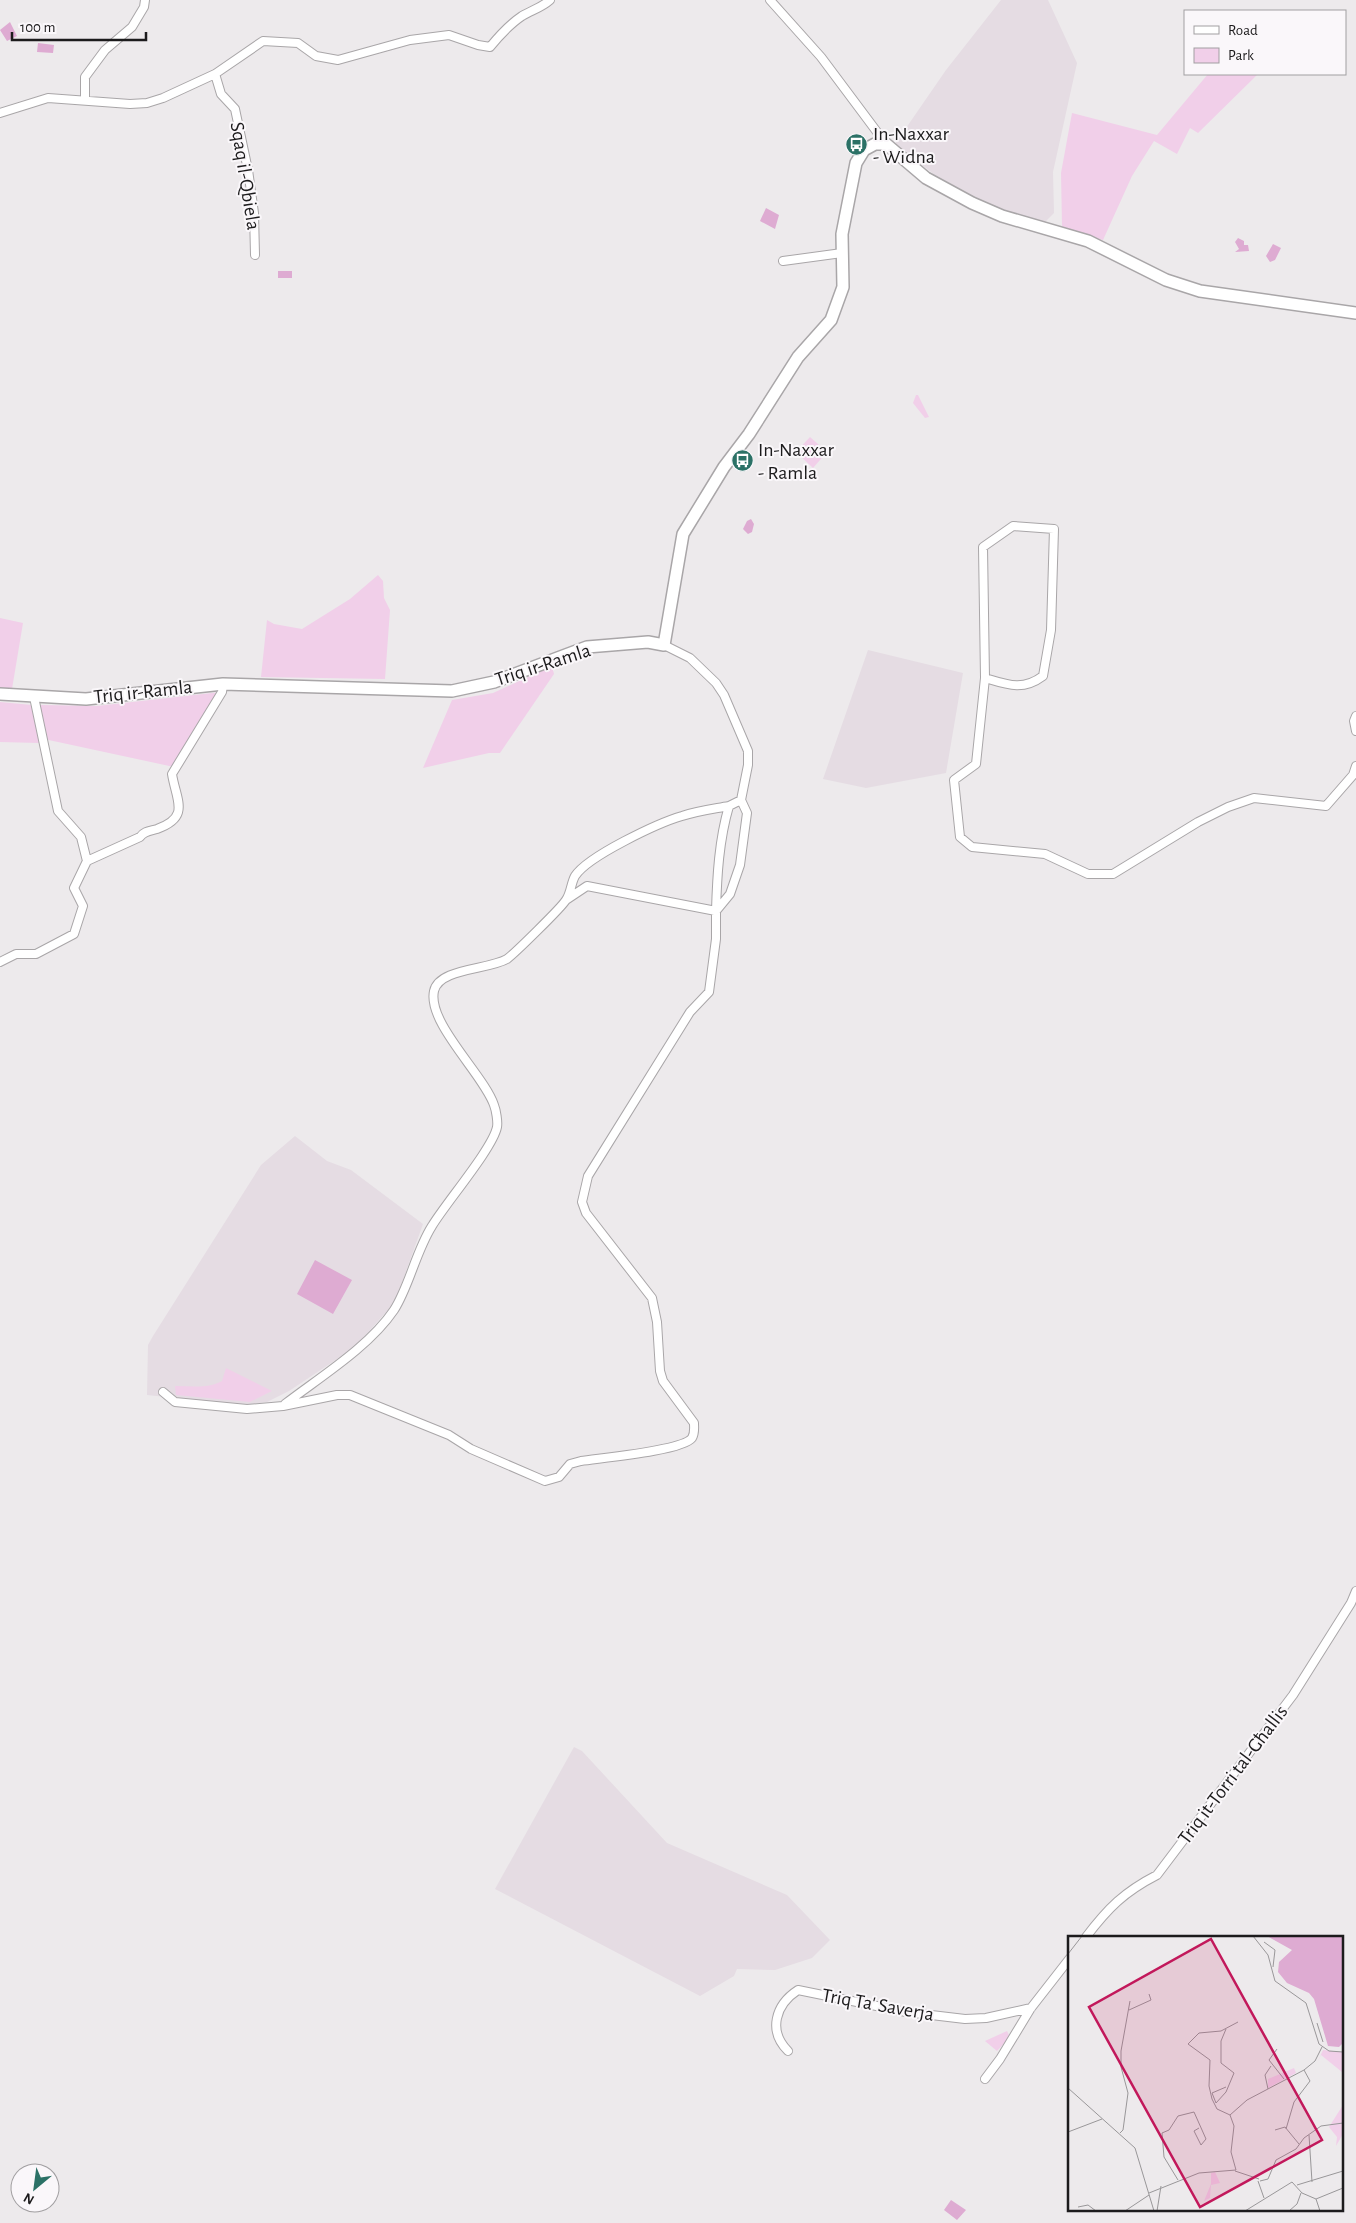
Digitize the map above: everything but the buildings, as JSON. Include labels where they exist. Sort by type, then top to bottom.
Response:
[{"type":"main road","points":[[664,645],[683,534],[724,467],[749,434],[798,357],[831,320],[843,287],[842,234],[856,163],[864,150],[875,144],[886,144],[926,178],[972,203],[1002,216],[1088,241],[1166,280],[1200,292],[1356,313]]},
{"type":"main road","name":"Triq ir-Ramla","points":[[0,694],[86,699],[223,684],[452,691],[494,682],[587,647],[648,642],[664,645]]},
{"type":"street","points":[[86,100],[85,77],[105,50],[132,27],[144,8],[145,0]]},
{"type":"street","points":[[0,113],[48,98],[130,104],[163,98],[215,74],[263,41],[298,43],[316,56],[338,60],[410,40],[449,35],[478,45],[490,46],[522,16],[539,10],[550,0]]},
{"type":"street","points":[[770,0],[821,57],[886,144]]},
{"type":"street","name":"Sqaq il-Qbiela","points":[[215,74],[221,94],[235,109],[248,170],[254,213],[255,255]]},
{"type":"street","points":[[782,261],[842,253]]},
{"type":"street","points":[[985,678],[1009,685],[1031,685],[1043,676],[1051,630],[1054,529],[1013,526],[983,548],[985,678],[976,764],[954,780],[960,838],[972,847],[1045,854],[1088,874],[1113,874],[1198,822],[1228,807],[1254,798],[1326,806],[1352,775],[1356,766]]},
{"type":"street","points":[[664,645],[690,658],[716,683],[724,695],[748,751],[748,765],[741,800],[746,813],[740,865],[730,894],[716,911]]},
{"type":"street","points":[[87,861],[140,838],[143,832],[164,826],[176,819],[180,810],[179,797],[172,774],[222,692],[223,684]]},
{"type":"street","points":[[0,962],[16,954],[36,954],[74,934],[83,906],[74,888],[87,861],[82,837],[58,811],[34,697]]},
{"type":"street","points":[[1356,716],[1354,721],[1356,732]]},
{"type":"street","points":[[566,900],[576,875],[593,860],[621,843],[681,816],[729,806],[741,800]]},
{"type":"street","points":[[163,1392],[175,1402],[247,1409],[283,1406],[337,1394],[350,1395],[441,1432],[470,1449],[544,1481],[559,1477],[570,1464],[581,1460],[662,1449],[691,1439],[694,1423],[663,1381],[657,1362],[657,1322],[652,1298],[586,1213],[582,1202],[588,1176],[690,1012],[709,992],[716,939],[717,872],[729,806]]},
{"type":"street","points":[[283,1406],[364,1343],[394,1310],[431,1227],[486,1148],[497,1128],[495,1106],[484,1085],[461,1053],[436,1012],[433,994],[436,986],[447,975],[488,967],[507,958],[566,900],[587,886],[716,911]]},
{"type":"street","name":"Triq it-Torri tal-Għallis","points":[[1087,1936],[1106,1910],[1130,1889],[1157,1875],[1293,1695],[1351,1603],[1356,1591]]},
{"type":"street","points":[[985,2079],[1000,2059],[1031,2008],[1068,1961]]},
{"type":"street","name":"Triq Ta' Saverja","points":[[788,2051],[776,2033],[776,2018],[789,1996],[798,1990],[906,2012],[965,2019],[986,2018],[1031,2008]]},
{"type":"shaded area","points":[[1001,0],[1048,0],[1077,63],[1053,172],[1054,213],[1044,223],[1037,223],[975,198],[935,175],[895,144],[946,70]]},
{"type":"shaded area","points":[[10,22],[17,36],[7,41],[0,30]]},
{"type":"shaded area","points":[[38,43],[54,45],[53,53],[37,52]]},
{"type":"shaded area","points":[[766,208],[779,215],[775,229],[760,221]]},
{"type":"shaded area","points":[[1238,238],[1244,241],[1244,245],[1248,245],[1249,251],[1235,252],[1239,249],[1235,242]]},
{"type":"shaded area","points":[[1273,244],[1281,248],[1275,260],[1270,262],[1266,256]]},
{"type":"shaded area","points":[[278,271],[292,271],[292,278],[278,278]]},
{"type":"shaded area","points":[[751,519],[754,524],[752,532],[748,534],[743,529],[747,521]]},
{"type":"shaded area","points":[[868,650],[963,673],[946,773],[866,788],[823,779]]},
{"type":"shaded area","points":[[295,1136],[327,1161],[351,1170],[423,1224],[395,1302],[355,1347],[289,1391],[267,1402],[243,1405],[147,1395],[148,1345],[153,1336],[261,1165]]},
{"type":"shaded area","points":[[315,1260],[352,1280],[333,1314],[297,1294]]},
{"type":"shaded area","points":[[574,1747],[582,1751],[667,1843],[787,1895],[830,1940],[812,1958],[775,1970],[737,1969],[734,1976],[700,1996],[495,1889]]},
{"type":"shaded area","points":[[951,2200],[966,2210],[957,2220],[944,2210]]},
{"type":"green space","points":[[1207,75],[1257,75],[1198,133],[1190,128],[1177,154],[1154,141],[1132,176],[1103,240],[1067,230],[1062,226],[1061,173],[1072,113],[1157,135]]},
{"type":"green space","points":[[916,395],[918,395],[929,417],[925,418],[913,403]]},
{"type":"green space","points":[[810,437],[827,452],[813,468],[796,452]]},
{"type":"green space","points":[[378,575],[383,581],[384,598],[390,610],[385,679],[261,677],[267,620],[274,624],[302,629],[350,599]]},
{"type":"green space","points":[[0,618],[23,623],[12,689],[0,688]]},
{"type":"green space","points":[[552,666],[554,674],[500,753],[489,753],[423,768],[452,700],[493,693]]},
{"type":"green space","points":[[221,692],[174,767],[44,739],[38,710],[41,705],[97,706]]},
{"type":"green space","points":[[0,702],[32,705],[39,743],[0,742]]},
{"type":"green space","points":[[226,1368],[272,1391],[250,1402],[176,1395],[175,1386],[193,1387],[217,1384],[222,1381]]},
{"type":"green space","points":[[1007,2031],[1010,2037],[997,2051],[985,2041]]},
{"type":"place","name":"In-Naxxar - Widna","points":[[857,145]]},
{"type":"place","name":"In-Naxxar - Ramla","points":[[742,461]]}]
